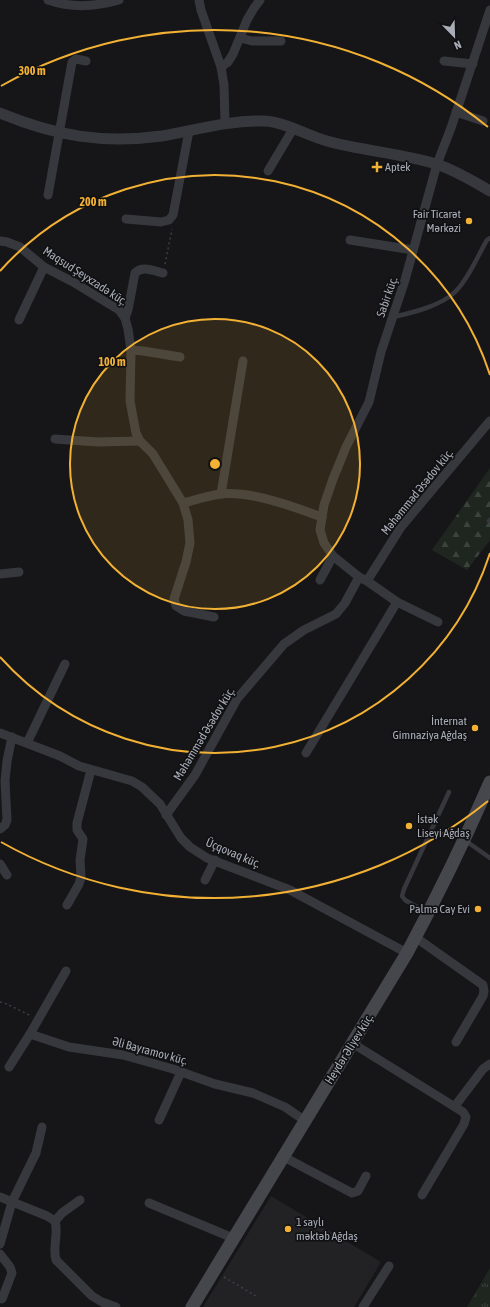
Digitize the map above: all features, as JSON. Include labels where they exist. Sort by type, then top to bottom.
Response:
[{"type":"main road","name":"Heydər Əliyev küç.","points":[[192,1307],[282,1156],[416,937],[487,797],[490,782]]},
{"type":"street","points":[[48,0],[58,4],[82,6],[118,0]]},
{"type":"street","points":[[199,0],[201,10],[221,67],[224,85],[225,123]]},
{"type":"street","points":[[221,67],[228,62],[233,54],[247,20],[260,0]]},
{"type":"street","name":"Sabir küç.","points":[[363,579],[333,556],[324,543],[320,530],[324,505],[346,447],[369,402],[381,352],[406,280],[437,164],[473,64],[490,10]]},
{"type":"street","points":[[240,38],[252,41],[281,41]]},
{"type":"street","points":[[48,195],[72,62],[76,59],[86,61]]},
{"type":"street","points":[[444,61],[473,64]]},
{"type":"street","points":[[456,112],[483,121]]},
{"type":"street","points":[[0,114],[59,133],[119,140],[188,131],[225,123],[265,121],[280,124],[326,141],[437,164],[452,170],[490,190]]},
{"type":"street","points":[[268,171],[293,129]]},
{"type":"street","points":[[126,219],[162,222],[169,220],[173,215],[188,131]]},
{"type":"street","points":[[350,240],[413,250]]},
{"type":"street","name":"Maqsud Şeyxzadə küç.","points":[[0,241],[7,242],[27,251],[44,267],[73,282],[119,310],[125,318],[128,329],[130,350],[130,401],[136,433],[140,441],[152,454],[183,503],[188,520],[190,543],[186,562],[174,599],[176,606],[184,611],[214,617]]},
{"type":"street","points":[[18,320],[44,267]]},
{"type":"street","points":[[125,318],[135,273],[138,270],[145,269],[163,273]]},
{"type":"street","points":[[130,350],[180,357]]},
{"type":"street","points":[[221,494],[243,361]]},
{"type":"street","name":"Məhəmməd Əsədov küç.","points":[[166,815],[195,775],[237,699],[284,644],[304,630],[336,614],[402,527],[490,421]]},
{"type":"street","points":[[55,439],[98,442],[140,441]]},
{"type":"street","points":[[183,503],[221,494],[249,496],[273,500],[322,517]]},
{"type":"street","points":[[320,580],[333,556]]},
{"type":"street","points":[[0,574],[19,572]]},
{"type":"street","points":[[363,579],[396,602],[438,622]]},
{"type":"street","points":[[306,753],[396,602]]},
{"type":"street","points":[[27,743],[65,664]]},
{"type":"street","name":"Üçqovaq küç.","points":[[0,733],[60,756],[79,766],[132,781],[142,787],[160,804],[181,838],[190,847],[207,858],[290,890],[406,953]]},
{"type":"street","points":[[0,829],[5,825],[7,820],[5,781],[12,737]]},
{"type":"street","points":[[67,905],[79,884],[81,877],[80,860],[83,839],[77,830],[77,823],[91,770]]},
{"type":"street","points":[[205,880],[215,860]]},
{"type":"street","points":[[0,864],[7,876]]},
{"type":"street","points":[[416,937],[483,985],[483,996],[456,1042]]},
{"type":"street","points":[[9,1067],[66,972]]},
{"type":"street","name":"Əli Bayramov küç.","points":[[30,1034],[69,1047],[123,1055],[181,1072],[215,1084],[253,1093],[284,1107],[304,1120]]},
{"type":"street","points":[[352,1043],[455,1106],[463,1112],[466,1117],[464,1124],[422,1195]]},
{"type":"street","points":[[455,1106],[483,1069],[490,1064]]},
{"type":"street","points":[[159,1120],[181,1072]]},
{"type":"street","points":[[0,1244],[12,1202],[36,1153],[42,1127]]},
{"type":"street","points":[[282,1156],[352,1193],[358,1191],[366,1176]]},
{"type":"street","points":[[0,1197],[47,1216],[55,1221],[57,1228],[54,1254],[56,1260],[92,1296],[102,1302],[116,1307]]},
{"type":"street","points":[[55,1221],[62,1213],[80,1200]]},
{"type":"street","points":[[149,1203],[233,1238]]},
{"type":"street","points":[[0,1254],[10,1267],[12,1273],[2,1299]]},
{"type":"street","points":[[363,1307],[389,1266]]},
{"type":"lane","points":[[393,317],[436,304],[454,293],[464,281],[487,240],[490,238]]},
{"type":"lane","points":[[428,914],[405,900],[402,896],[449,792]]},
{"type":"lane","points":[[464,840],[490,858]]},
{"type":"path","points":[[163,273],[172,230],[172,225],[169,220]]},
{"type":"path","points":[[0,1002],[38,1020]]},
{"type":"path","points":[[214,1271],[256,1296]]},
{"type":"shaded area","name":"1 saylı məktəb Ağdaş","points":[[271,1196],[381,1262],[354,1307],[203,1307]]},
{"type":"green space","points":[[490,468],[490,540],[467,570],[432,550]]},
{"type":"green space","points":[[490,1268],[490,1307],[467,1307]]},
{"type":"place","name":"Aptek","points":[[377,167]]},
{"type":"place","name":"Fair Ticarət Mərkəzi","points":[[469,221]]},
{"type":"place","name":"İnternat Gimnaziya Ağdaş","points":[[475,728]]},
{"type":"place","name":"İstək Liseyi Ağdaş","points":[[409,826]]},
{"type":"place","name":"Palma Cay Evi","points":[[478,909]]},
{"type":"place","name":"1 saylı məktəb Ağdaş","points":[[288,1229]]}]
